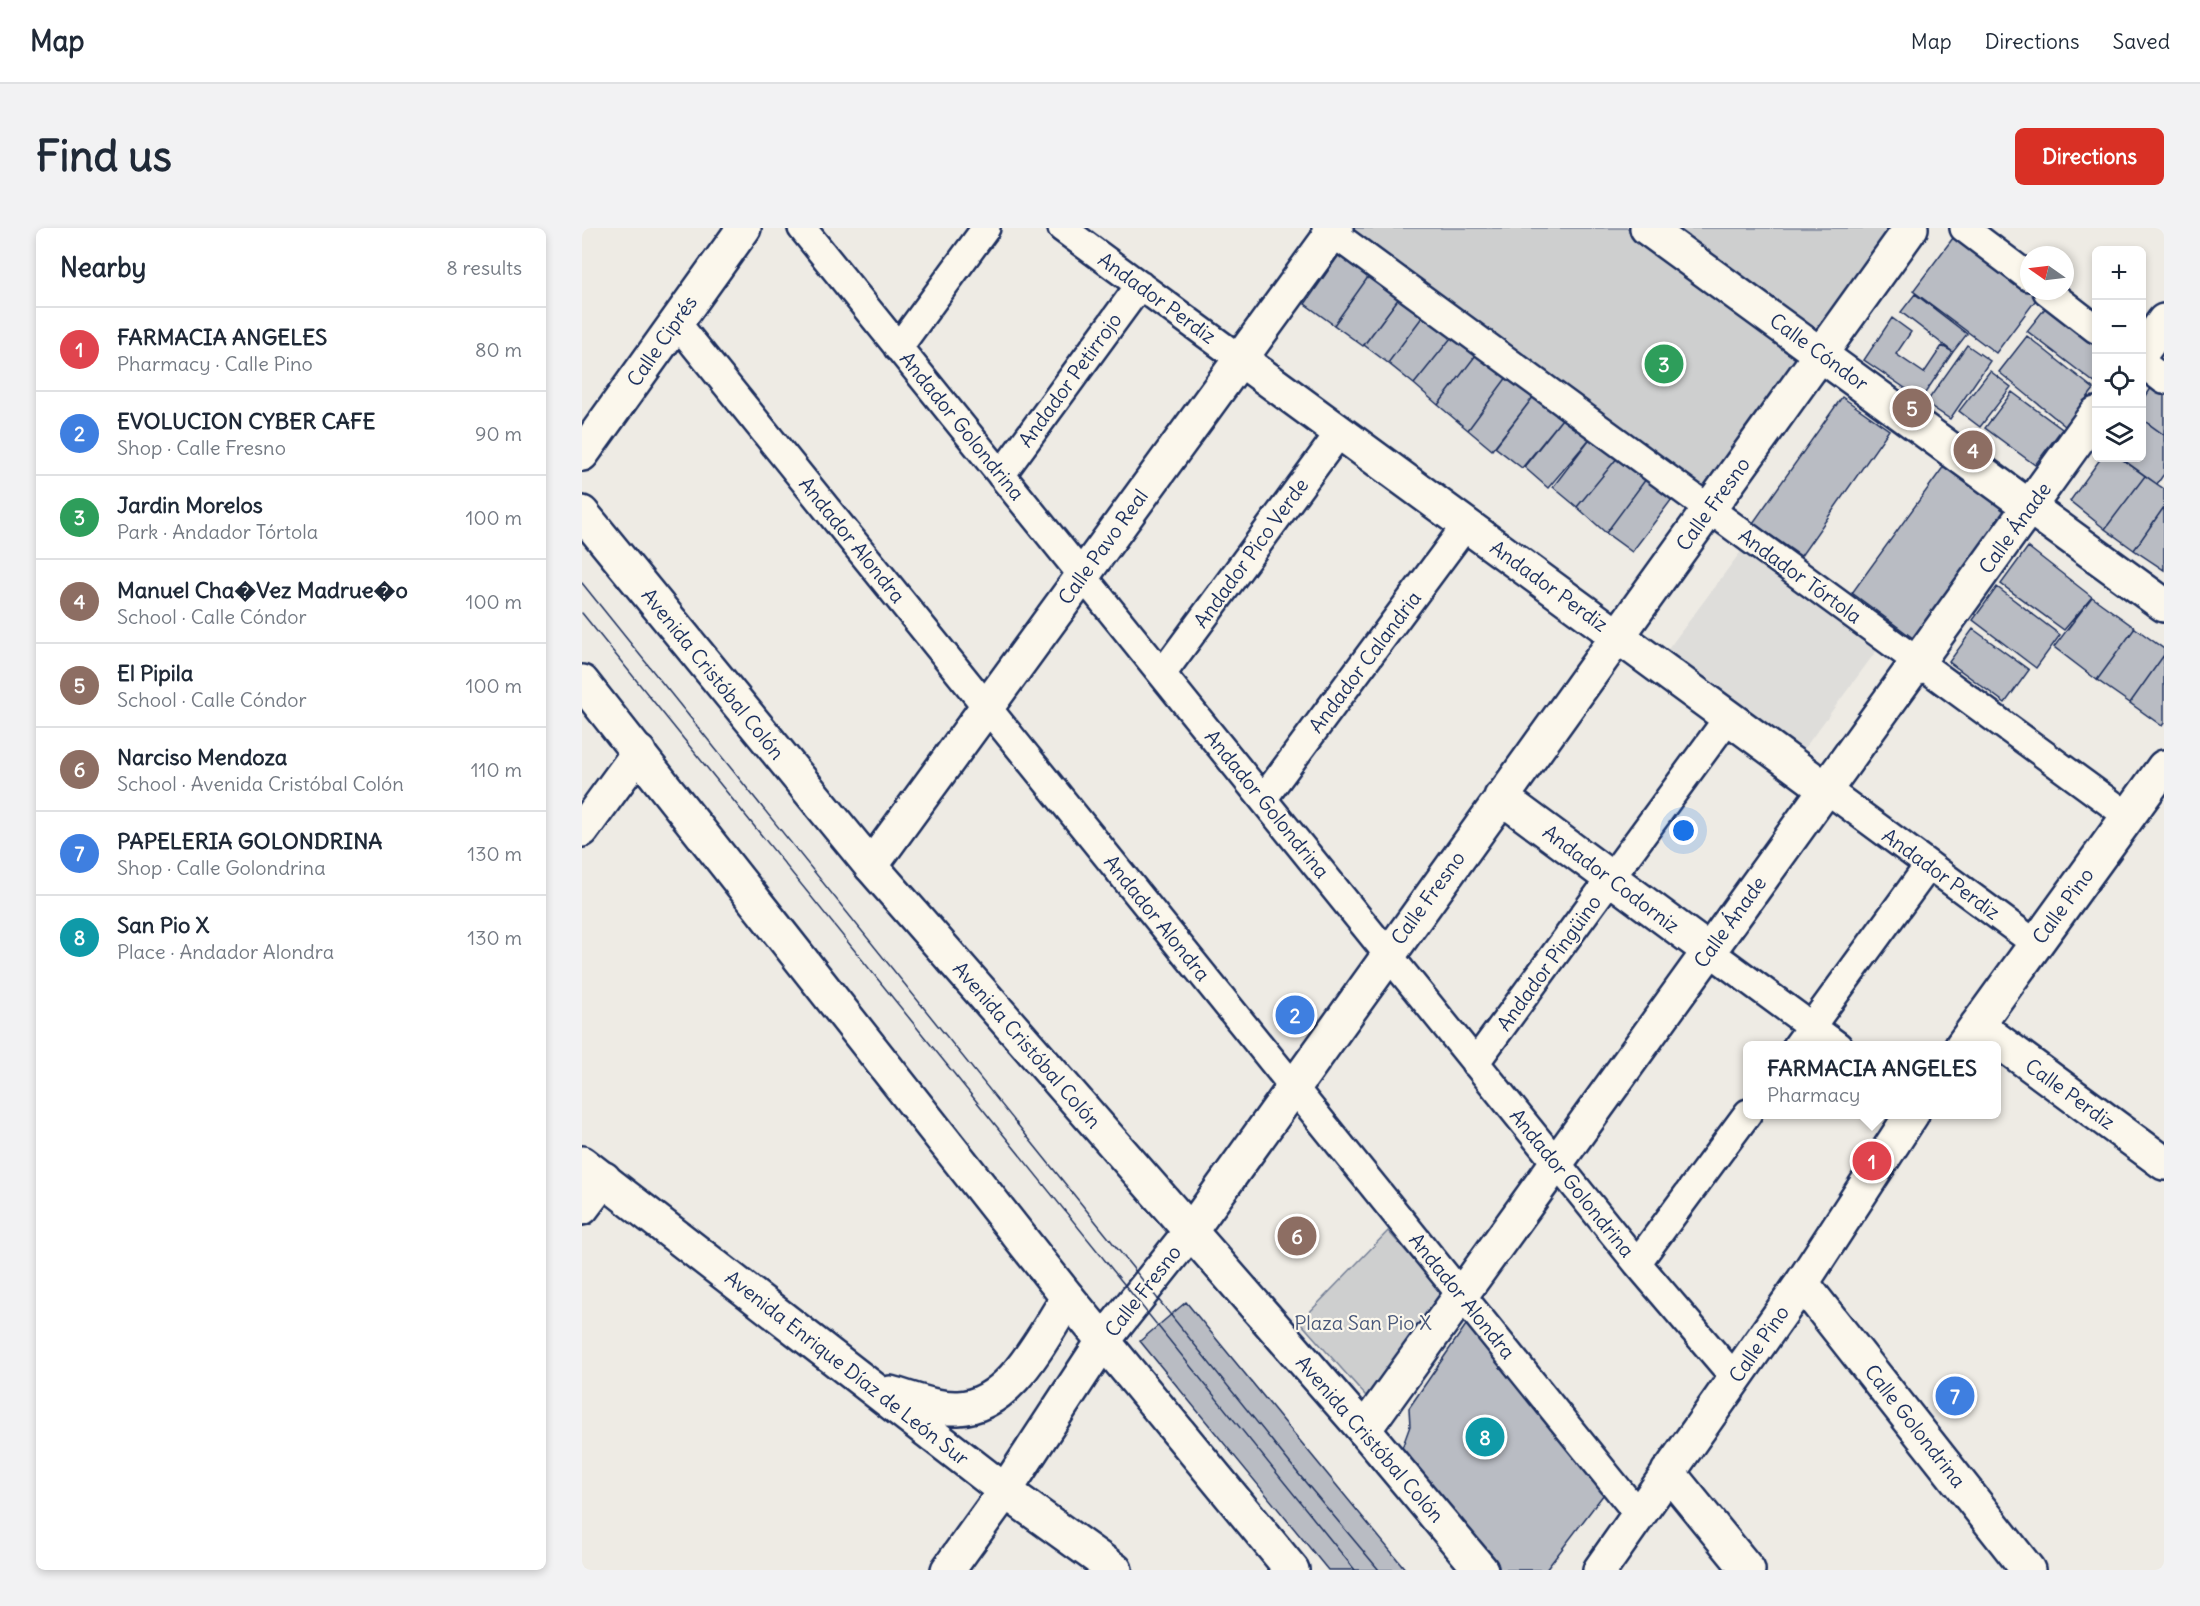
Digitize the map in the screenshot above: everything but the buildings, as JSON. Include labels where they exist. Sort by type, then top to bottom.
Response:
[{"type":"street","name":"Calle Ciprés","points":[[582,454],[744,228]]},
{"type":"street","name":"Andador Golondrina","points":[[802,228],[1637,1263],[1735,1378]]},
{"type":"street","points":[[898,348],[986,228]]},
{"type":"street","name":"Andador Perdiz","points":[[1062,228],[2036,944]]},
{"type":"street","name":"Calle Cóndor","points":[[1647,228],[2164,606]]},
{"type":"street","name":"Calle Fresno","points":[[948,1570],[1005,1491],[1104,1340],[1190,1232],[1911,228]]},
{"type":"street","points":[[1964,228],[2020,270]]},
{"type":"street","name":"Calle Pavo Real","points":[[871,866],[1332,229]]},
{"type":"street","name":"Andador Tórtola","points":[[1332,229],[2128,816]]},
{"type":"street","name":"Andador Petirrojo","points":[[1001,475],[1140,285]]},
{"type":"street","points":[[2059,300],[2092,324]]},
{"type":"street","points":[[2146,346],[2164,321]]},
{"type":"street","name":"Andador Alondra","points":[[676,322],[1638,1514]]},
{"type":"street","points":[[2146,366],[2164,380]]},
{"type":"street","name":"Calle Ánade","points":[[1364,1430],[2092,421]]},
{"type":"street","name":"Andador Pico Verde","points":[[1162,674],[1340,432]]},
{"type":"street","name":"Avenida Cristóbal Colón","points":[[582,513],[871,866],[1364,1430],[1481,1570]]},
{"type":"street","name":"Andador Calandria","points":[[1263,800],[1466,525]]},
{"type":"street","points":[[582,682],[1068,1298],[1292,1570]]},
{"type":"street","name":"Andador Pingüino","points":[[1475,1063],[1728,718]]},
{"type":"street","points":[[582,830],[639,752]]},
{"type":"street","name":"Calle Pino","points":[[1970,1035],[2164,767]]},
{"type":"street","name":"Andador Codorniz","points":[[1501,797],[1709,951],[1804,1036],[1821,1041]]},
{"type":"street","points":[[1804,1036],[1929,866]]},
{"type":"street","name":"Calle Perdiz","points":[[2001,1055],[2164,1163]]},
{"type":"street","points":[[1637,1263],[1744,1119]]},
{"type":"street","name":"Calle Pino","points":[[1600,1570],[1802,1283],[1909,1119]]},
{"type":"street","points":[[582,1208],[593,1171]]},
{"type":"street","name":"Avenida Enrique Díaz de León Sur","points":[[593,1171],[1005,1491],[1115,1570]]},
{"type":"street","name":"Calle Golondrina","points":[[1802,1283],[2028,1570]]},
{"type":"street","points":[[872,1387],[934,1405],[957,1408],[983,1404],[1010,1384],[1068,1298]]},
{"type":"street","points":[[1668,1472],[1748,1570]]},
{"type":"shaded area","points":[[1745,546],[1880,646],[1795,761],[1660,660]]},
{"type":"green space","points":[[1352,228],[1897,228],[1707,494],[1348,233]]},
{"type":"green space","name":"Plaza San Pio X","points":[[1388,1231],[1443,1293],[1366,1396],[1300,1322]]},
{"type":"tram line","points":[[582,583],[1301,1477],[1379,1570]]},
{"type":"tram line","points":[[582,613],[1355,1570]]},
{"type":"place","name":"Jardin Morelos","points":[[1664,364]]},
{"type":"place","name":"El Pipila","points":[[1912,408]]},
{"type":"place","name":"Manuel Cha�Vez Madrue�o","points":[[1973,450]]},
{"type":"place","name":"EVOLUCION CYBER CAFE","points":[[1295,1015]]},
{"type":"place","name":"FARMACIA ANGELES","points":[[1872,1161]]},
{"type":"place","name":"Narciso Mendoza","points":[[1297,1236]]},
{"type":"place","name":"PAPELERIA GOLONDRINA","points":[[1955,1396]]},
{"type":"place","name":"San Pio X","points":[[1485,1437]]}]
